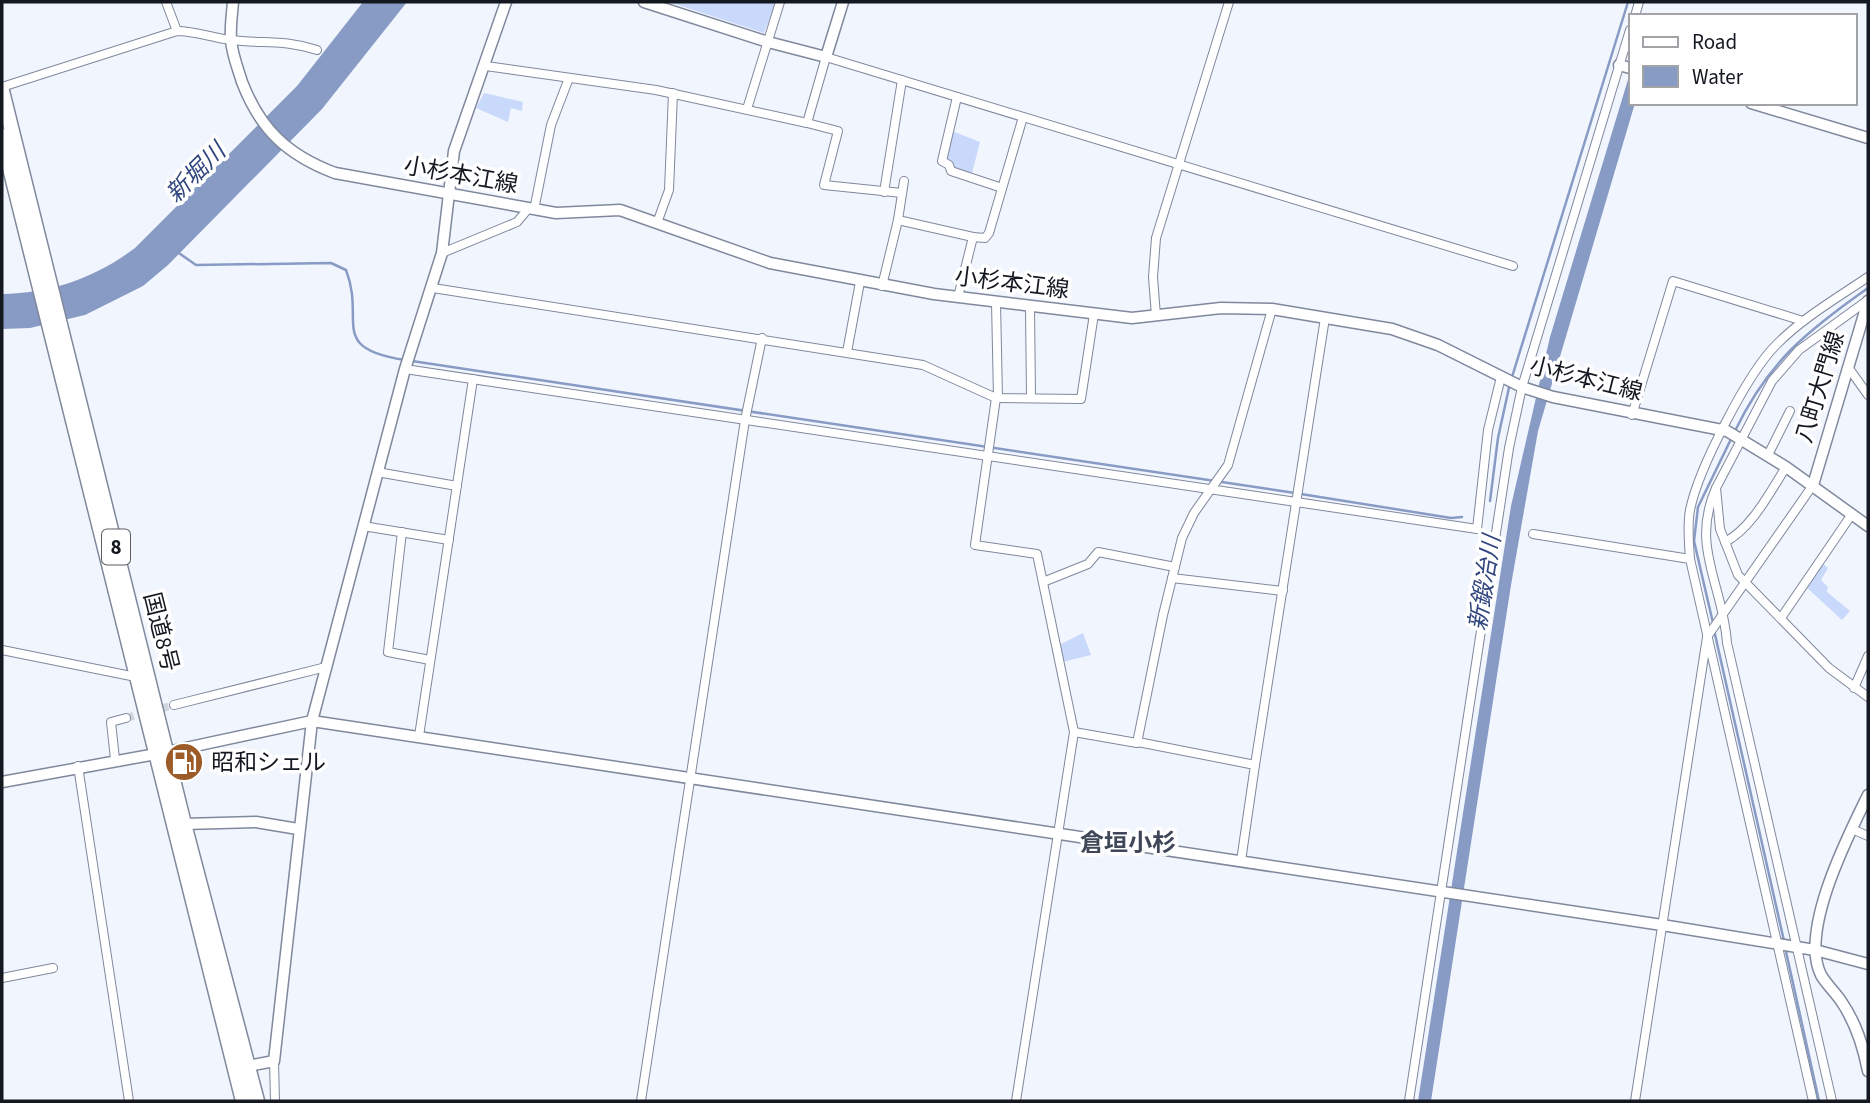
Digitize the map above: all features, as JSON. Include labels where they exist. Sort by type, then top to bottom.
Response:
[{"type":"highway","name":"国道8号","points":[[2,89],[38,262]]},
{"type":"highway","name":"国道8号","points":[[2,136],[59,343],[161,752],[243,1101]]},
{"type":"highway","name":"国道8号","points":[[59,343],[136,677],[184,824],[257,1101]]},
{"type":"street","points":[[166,2],[177,31]]},
{"type":"street","name":"小杉本江線","points":[[233,2],[231,40],[237,68],[260,121],[286,149],[307,163],[335,173],[556,213],[609,209],[770,263],[882,286],[1132,318],[1221,308],[1272,309],[1392,329],[1438,345],[1523,387],[1553,397],[1632,415],[1726,430],[1786,467],[1868,526]]},
{"type":"street","points":[[275,1101],[274,1061],[312,721],[405,369],[442,253],[454,151],[486,66],[506,2]]},
{"type":"street","points":[[644,2],[659,4],[768,42],[827,57],[1513,266]]},
{"type":"street","points":[[747,109],[780,2]]},
{"type":"street","points":[[807,122],[843,2]]},
{"type":"street","points":[[1156,316],[1153,277],[1156,238],[1229,2]]},
{"type":"street","points":[[2,89],[177,31],[196,32],[231,40],[288,41],[317,50]]},
{"type":"street","points":[[1409,1101],[1444,892],[1509,448],[1523,387],[1625,66],[1629,37]]},
{"type":"street","points":[[486,66],[673,93],[838,131],[824,186],[902,194]]},
{"type":"street","points":[[442,253],[517,222],[531,209],[551,125],[569,78]]},
{"type":"street","points":[[884,192],[902,80]]},
{"type":"street","points":[[657,223],[669,190],[673,93]]},
{"type":"street","points":[[957,97],[942,161],[949,165],[951,171],[1002,188]]},
{"type":"street","points":[[1758,105],[1868,138]]},
{"type":"street","points":[[898,220],[985,239],[1023,117]]},
{"type":"street","points":[[882,286],[898,220],[904,181]]},
{"type":"street","points":[[958,297],[972,237]]},
{"type":"street","points":[[1813,1101],[1690,559],[1691,505],[1759,366],[1775,345],[1803,321],[1868,277]]},
{"type":"street","points":[[1632,415],[1673,281],[1803,321]]},
{"type":"street","points":[[848,352],[860,282]]},
{"type":"street","points":[[433,288],[923,365],[997,398],[1081,399],[1094,314]]},
{"type":"street","points":[[1832,1101],[1727,643],[1725,613],[1706,552],[1707,508],[1739,438],[1772,381],[1799,350],[1868,301]]},
{"type":"street","name":"八町大門線","points":[[1812,485],[1868,301]]},
{"type":"street","points":[[996,302],[997,398],[975,545],[1037,554],[1074,732],[1056,834],[1017,1101]]},
{"type":"street","points":[[1030,306],[1031,398]]},
{"type":"street","points":[[1138,742],[1182,538],[1228,465],[1272,309]]},
{"type":"street","points":[[1241,861],[1325,318]]},
{"type":"street","points":[[641,1101],[745,420],[762,338]]},
{"type":"street","points":[[1848,367],[1868,395]]},
{"type":"street","points":[[405,369],[1477,529],[1488,430],[1501,377]]},
{"type":"street","points":[[419,736],[473,379]]},
{"type":"street","points":[[1768,455],[1790,411]]},
{"type":"street","points":[[1725,542],[1741,530],[1786,467]]},
{"type":"street","points":[[377,472],[457,486]]},
{"type":"street","points":[[1635,1101],[1707,637],[1812,485]]},
{"type":"street","points":[[1716,488],[1720,529],[1738,575],[1829,668],[1868,697]]},
{"type":"street","points":[[1781,618],[1852,514]]},
{"type":"street","points":[[363,526],[449,540]]},
{"type":"street","points":[[402,532],[388,652],[430,660]]},
{"type":"street","points":[[1533,534],[1690,559]]},
{"type":"street","points":[[1043,582],[1088,564],[1098,552],[1175,567]]},
{"type":"street","points":[[1172,578],[1283,591]]},
{"type":"street","points":[[2,650],[136,677]]},
{"type":"street","points":[[1854,688],[1868,656]]},
{"type":"street","points":[[174,705],[326,667]]},
{"type":"street","points":[[115,759],[111,722],[126,718]]},
{"type":"street","points":[[2,782],[312,721],[1662,925],[1815,950],[1868,964]]},
{"type":"street","points":[[1074,732],[1255,765]]},
{"type":"street","points":[[78,766],[129,1101]]},
{"type":"street","points":[[1868,796],[1833,874],[1815,950],[1821,975],[1851,1016],[1862,1041],[1868,1071]]},
{"type":"street","points":[[184,824],[257,822],[298,829]]},
{"type":"street","points":[[1852,829],[1868,836]]},
{"type":"street","points":[[2,978],[53,968]]},
{"type":"street","points":[[248,1066],[274,1061]]},
{"type":"shaded area","points":[[669,2],[776,2],[764,33]]},
{"type":"shaded area","points":[[484,93],[523,102],[522,111],[511,108],[508,122],[476,108]]},
{"type":"shaded area","points":[[952,131],[980,142],[972,173],[953,169],[953,163],[945,160]]},
{"type":"shaded area","points":[[1821,562],[1828,568],[1821,580],[1828,587],[1827,592],[1850,611],[1842,620],[1805,586]]},
{"type":"shaded area","points":[[1083,633],[1091,655],[1062,662],[1057,646]]},
{"type":"water","points":[[363,2],[407,2],[322,109],[168,265],[143,286],[85,315],[30,328],[2,329],[2,294],[38,291],[72,282],[104,268],[135,248],[297,86]]},
{"type":"water","points":[[1629,76],[1629,105],[1634,105],[1538,431],[1511,585],[1431,1101],[1418,1101],[1511,506],[1550,337]]},
{"type":"waterway","points":[[1512,377],[1628,2]]},
{"type":"waterway","points":[[176,251],[196,265],[331,263],[346,270],[351,288],[357,340],[381,355],[405,360]]},
{"type":"waterway","points":[[1735,431],[1761,386],[1791,350],[1826,319],[1868,288]]},
{"type":"waterway","points":[[412,361],[1295,493]]},
{"type":"waterway","points":[[1490,501],[1498,438],[1510,383]]},
{"type":"waterway","points":[[1713,623],[1694,541],[1698,507],[1732,437]]},
{"type":"waterway","points":[[1301,494],[1451,518],[1462,517]]},
{"type":"waterway","points":[[1714,630],[1784,941]]},
{"type":"waterway","points":[[1785,947],[1819,1101]]},
{"type":"tunnel","points":[[126,718],[174,705]]},
{"type":"place","name":"昭和シェル","points":[[184,762]]},
{"type":"district","name":"倉垣小杉","points":[[1128,843]]},
{"type":"water label","name":"新堀川","points":[[196,173]]},
{"type":"water label","name":"新鍛冶川","points":[[1485,583]]}]
